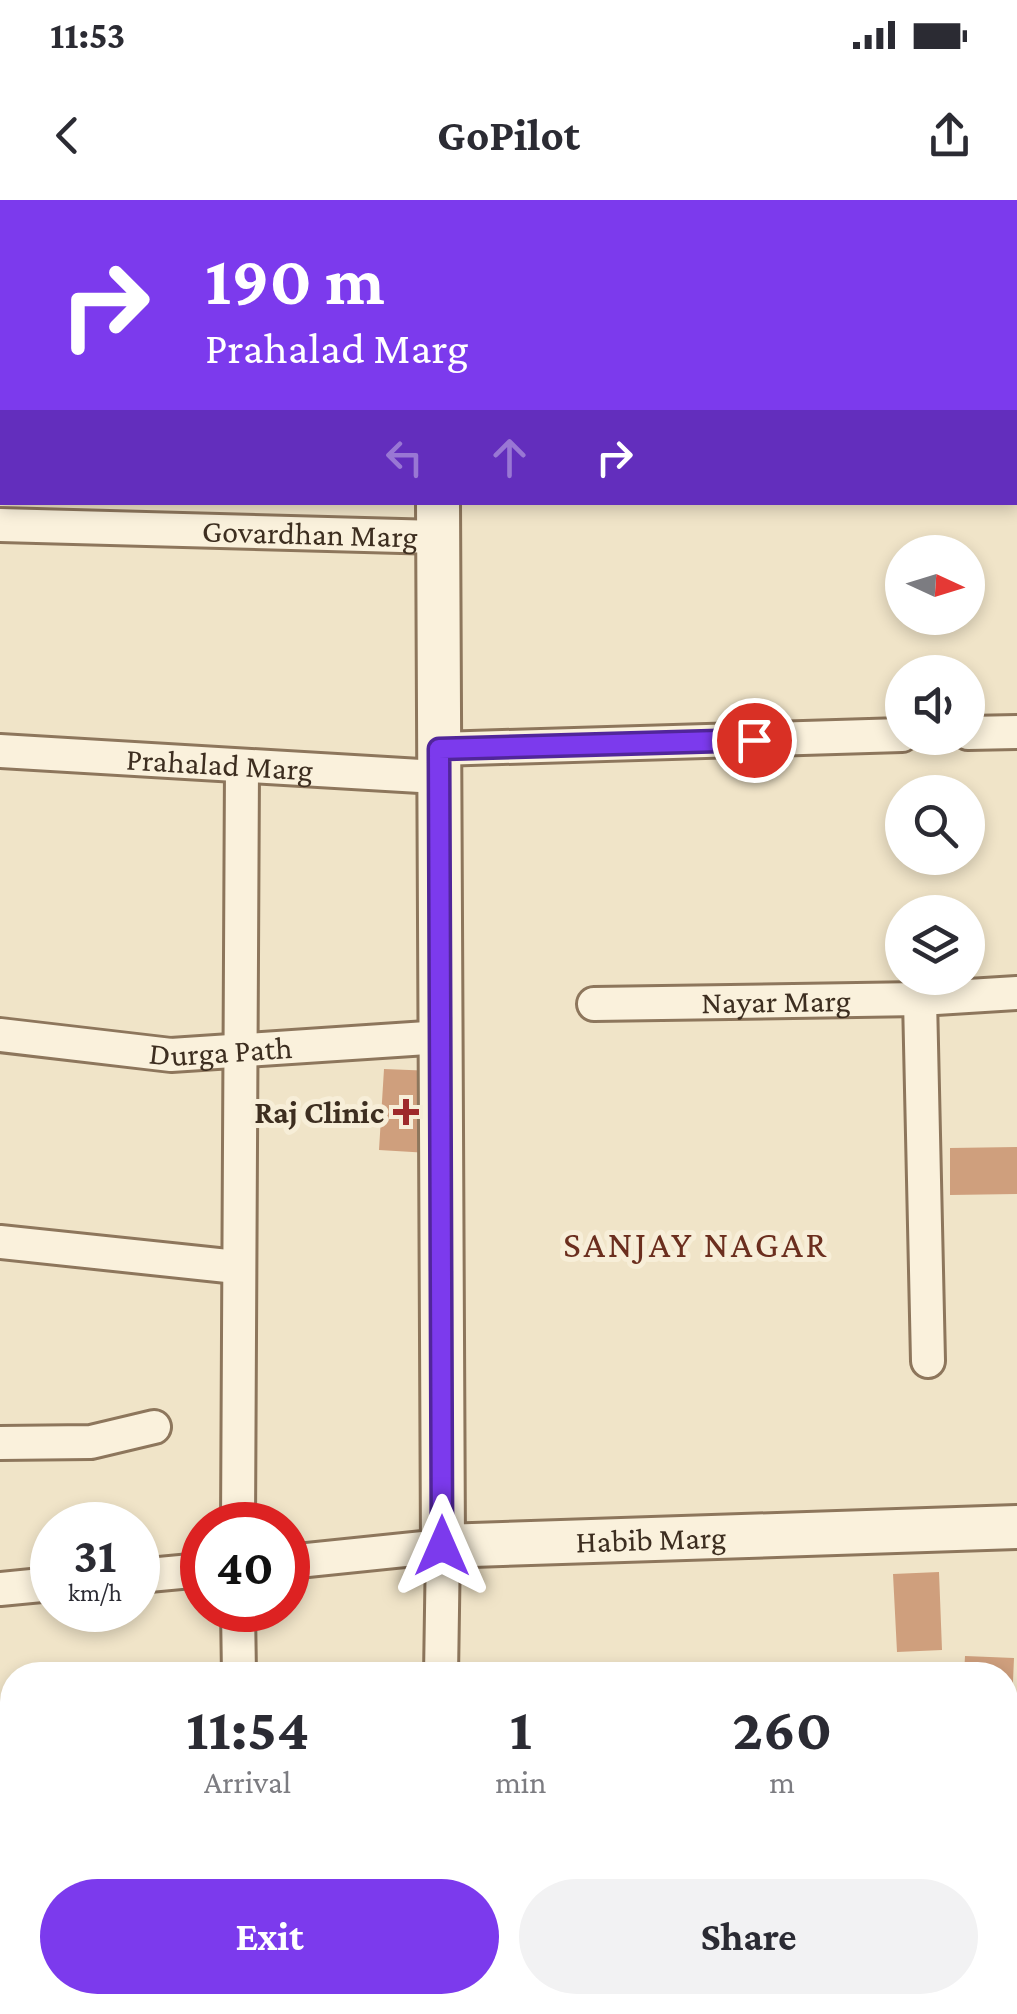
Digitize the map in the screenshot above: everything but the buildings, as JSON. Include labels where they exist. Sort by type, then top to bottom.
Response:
[{"type":"street","name":"Govardhan Marg","points":[[0,525],[438,520]]},
{"type":"street","points":[[438,520],[441,1662]]},
{"type":"street","points":[[985,733],[1017,732]]},
{"type":"street","name":"Prahalad Marg","points":[[0,751],[242,768],[438,763],[885,736]]},
{"type":"street","points":[[238,1502],[242,768]]},
{"type":"street","name":"Nayar Marg","points":[[594,1004],[920,999],[1017,992]]},
{"type":"street","points":[[920,999],[928,1361]]},
{"type":"street","name":"Durga Path","points":[[0,1035],[171,1056],[442,1037]]},
{"type":"street","points":[[0,1242],[237,1267]]},
{"type":"street","points":[[0,1443],[92,1442],[154,1427]]},
{"type":"street","name":"Habib Marg","points":[[310,1560],[442,1546],[1017,1527]]},
{"type":"street","points":[[0,1589],[30,1586]]},
{"type":"street","points":[[238,1632],[239,1662]]},
{"type":"place","name":"Raj Clinic","points":[[406,1112]]},
{"type":"district","name":"SANJAY NAGAR","points":[[696,1244]]},
{"type":"route","points":[[442,1546],[439,749],[754,740]]}]
